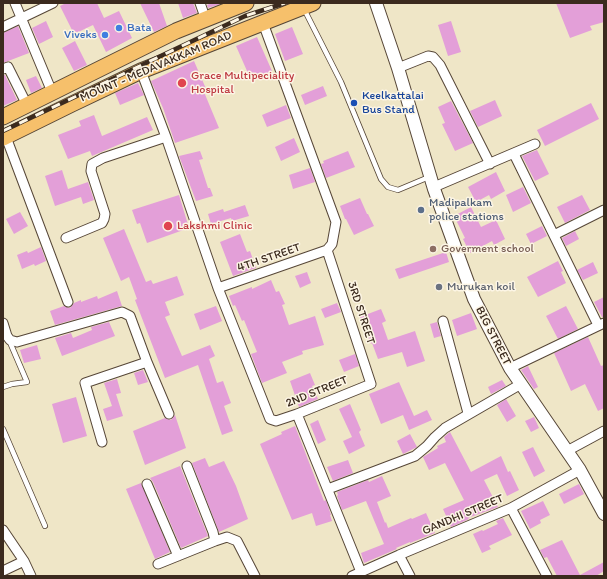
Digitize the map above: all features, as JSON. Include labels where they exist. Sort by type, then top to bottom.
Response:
[{"type":"main road","name":"MOUNT - MEDAVAKKAM ROAD","points":[[5,113],[27,105],[176,31],[246,3]]},
{"type":"main road","name":"MOUNT - MEDAVAKKAM ROAD","points":[[4,138],[141,71],[308,5]]},
{"type":"street","points":[[15,3],[52,92]]},
{"type":"street","points":[[3,27],[53,3]]},
{"type":"street","points":[[200,3],[206,20]]},
{"type":"street","name":"BIG STREET","points":[[376,3],[398,68],[432,182],[474,299],[510,368],[580,470],[604,514]]},
{"type":"street","points":[[263,23],[336,222],[332,244],[327,250]]},
{"type":"street","points":[[398,68],[428,56],[433,57],[440,65],[490,164]]},
{"type":"street","points":[[3,69],[8,67],[27,105]]},
{"type":"street","points":[[141,71],[166,137],[218,288]]},
{"type":"street","points":[[66,238],[102,223],[104,219],[105,214],[91,171],[92,164],[103,158],[166,137]]},
{"type":"street","points":[[4,138],[68,302]]},
{"type":"street","points":[[432,182],[490,164],[535,144]]},
{"type":"street","points":[[510,368],[601,324],[554,235],[514,154]]},
{"type":"street","points":[[554,235],[604,210]]},
{"type":"street","name":"4TH STREET","points":[[218,288],[327,250]]},
{"type":"street","name":"3RD STREET","points":[[327,250],[371,384]]},
{"type":"street","name":"2ND STREET","points":[[218,288],[270,420],[276,421],[297,414],[371,384]]},
{"type":"street","points":[[3,323],[7,336],[17,342],[122,312],[130,316],[147,362],[169,414]]},
{"type":"street","points":[[444,321],[468,413]]},
{"type":"street","points":[[102,442],[85,383],[147,362]]},
{"type":"street","points":[[328,489],[415,456],[444,428],[520,384]]},
{"type":"street","points":[[297,414],[361,572]]},
{"type":"street","points":[[567,451],[604,431]]},
{"type":"street","points":[[187,466],[213,532],[215,541]]},
{"type":"street","name":"GANDHI STREET","points":[[352,576],[511,508],[580,470]]},
{"type":"street","points":[[146,484],[178,556]]},
{"type":"street","points":[[511,508],[547,576]]},
{"type":"street","points":[[3,530],[24,561],[31,576]]},
{"type":"street","points":[[158,564],[215,541],[227,538],[237,541],[255,576]]},
{"type":"street","points":[[399,555],[410,576]]},
{"type":"street","points":[[3,571],[24,561]]},
{"type":"lane","points":[[308,5],[381,179],[388,187],[398,190],[432,182]]},
{"type":"lane","points":[[3,387],[27,382],[9,338]]},
{"type":"lane","points":[[3,429],[45,526]]},
{"type":"building","points":[[66,3],[97,3],[104,18],[119,11],[132,38],[106,52],[93,25],[74,34],[60,6]]},
{"type":"building","points":[[140,3],[159,3],[167,26],[154,32]]},
{"type":"building","points":[[178,3],[193,3],[197,13],[183,18]]},
{"type":"building","points":[[211,3],[221,4],[208,8],[207,5]]},
{"type":"building","points":[[556,3],[604,3],[604,22],[590,26],[592,30],[570,38]]},
{"type":"building","points":[[46,21],[53,37],[39,44],[32,28]]},
{"type":"building","points":[[451,21],[461,52],[448,56],[438,25]]},
{"type":"building","points":[[18,26],[29,53],[3,63],[3,33]]},
{"type":"building","points":[[292,27],[303,54],[285,61],[275,34]]},
{"type":"building","points":[[257,37],[272,71],[251,80],[236,46]]},
{"type":"building","points":[[75,41],[87,65],[74,71],[62,48]]},
{"type":"building","points":[[194,61],[207,91],[204,92],[219,128],[175,143],[163,108],[151,81]]},
{"type":"building","points":[[3,75],[5,75],[17,100],[3,106]]},
{"type":"building","points":[[36,76],[42,88],[31,93],[26,80]]},
{"type":"building","points":[[138,83],[144,95],[120,105],[115,93]]},
{"type":"building","points":[[323,86],[327,96],[305,105],[301,95]]},
{"type":"building","points":[[495,100],[502,116],[478,127],[470,111]]},
{"type":"building","points":[[451,101],[473,143],[455,151],[442,124],[445,123],[438,107]]},
{"type":"building","points":[[591,103],[599,119],[545,146],[537,130]]},
{"type":"building","points":[[286,105],[291,118],[267,127],[262,115]]},
{"type":"building","points":[[94,115],[102,136],[147,117],[153,130],[92,156],[90,151],[68,159],[58,135],[81,126],[79,121]]},
{"type":"building","points":[[294,138],[300,152],[281,161],[275,147]]},
{"type":"building","points":[[537,150],[549,174],[535,181],[522,156]]},
{"type":"building","points":[[200,151],[203,159],[199,160],[208,188],[210,188],[213,196],[196,201],[179,156]]},
{"type":"building","points":[[348,151],[355,167],[326,178],[321,164],[324,163],[323,161]]},
{"type":"building","points":[[310,168],[315,182],[293,189],[289,175]]},
{"type":"building","points":[[62,170],[68,189],[88,182],[94,200],[83,204],[81,197],[55,206],[45,176]]},
{"type":"building","points":[[496,172],[505,191],[491,199],[489,195],[476,202],[468,187]]},
{"type":"building","points":[[523,187],[531,203],[513,212],[506,195]]},
{"type":"building","points":[[179,195],[189,228],[147,243],[140,223],[137,224],[132,210]]},
{"type":"building","points":[[582,195],[590,210],[565,223],[557,207]]},
{"type":"building","points":[[360,198],[374,226],[354,235],[340,206]]},
{"type":"building","points":[[245,205],[249,216],[232,221],[231,218],[211,224],[208,214],[223,209],[224,212]]},
{"type":"building","points":[[471,207],[481,227],[496,220],[505,239],[494,245],[492,241],[470,253],[463,239],[465,238],[454,216]]},
{"type":"building","points":[[20,212],[28,226],[14,234],[6,219]]},
{"type":"building","points":[[542,226],[547,236],[531,244],[526,234]]},
{"type":"building","points":[[124,229],[146,282],[151,280],[153,284],[177,276],[184,295],[165,302],[170,315],[165,317],[182,356],[210,345],[215,356],[209,359],[217,383],[223,381],[231,403],[224,406],[233,431],[222,435],[198,365],[165,378],[135,300],[137,299],[129,277],[121,281],[103,238]]},
{"type":"building","points":[[575,231],[579,239],[566,246],[562,238]]},
{"type":"building","points":[[240,234],[247,252],[250,251],[256,268],[233,276],[220,242]]},
{"type":"building","points":[[41,247],[46,261],[35,266],[34,264],[22,269],[17,255],[27,251],[28,253]]},
{"type":"building","points":[[446,252],[449,262],[399,279],[395,269]]},
{"type":"building","points":[[558,261],[563,271],[561,272],[566,283],[538,297],[527,277]]},
{"type":"building","points":[[593,262],[598,273],[583,280],[577,270]]},
{"type":"building","points":[[307,272],[311,283],[300,288],[295,276]]},
{"type":"building","points":[[271,280],[276,292],[279,291],[285,304],[282,305],[289,325],[315,316],[324,345],[302,351],[303,354],[282,362],[287,373],[262,383],[251,354],[257,352],[244,320],[242,321],[229,296],[252,287],[252,289]]},
{"type":"building","points":[[117,291],[122,306],[55,325],[50,311],[64,306],[70,308],[74,303],[81,300],[81,302],[97,296],[98,299]]},
{"type":"building","points":[[604,297],[604,317],[602,317],[594,302]]},
{"type":"building","points":[[337,303],[341,312],[325,318],[321,309]]},
{"type":"building","points":[[216,306],[222,321],[200,330],[194,314]]},
{"type":"building","points":[[566,306],[578,329],[558,339],[546,316]]},
{"type":"building","points":[[381,309],[386,321],[382,323],[388,340],[415,331],[425,361],[407,367],[402,352],[378,359],[360,317]]},
{"type":"building","points":[[471,313],[477,329],[457,336],[452,320]]},
{"type":"building","points":[[109,322],[115,336],[62,356],[55,338],[71,333],[73,338],[92,330],[91,327]]},
{"type":"building","points":[[437,322],[441,336],[434,338],[430,324]]},
{"type":"building","points":[[588,337],[601,366],[604,365],[604,408],[598,411],[585,384],[571,391],[554,353]]},
{"type":"building","points":[[37,345],[41,359],[24,363],[20,350]]},
{"type":"building","points":[[355,354],[359,366],[344,372],[339,360]]},
{"type":"building","points":[[528,366],[538,387],[534,389],[521,370]]},
{"type":"building","points":[[143,370],[148,382],[138,385],[134,373]]},
{"type":"building","points":[[310,373],[315,385],[312,386],[318,399],[299,407],[290,381]]},
{"type":"building","points":[[117,379],[121,393],[116,394],[123,416],[107,421],[103,409],[112,406],[104,383]]},
{"type":"building","points":[[502,380],[506,386],[491,394],[488,387]]},
{"type":"building","points":[[399,382],[414,416],[427,410],[432,420],[409,430],[403,415],[381,424],[369,394]]},
{"type":"building","points":[[76,397],[87,436],[63,443],[52,404]]},
{"type":"building","points":[[506,399],[516,416],[507,422],[497,405]]},
{"type":"building","points":[[350,404],[361,430],[359,432],[365,446],[349,454],[343,441],[352,437],[339,409]]},
{"type":"building","points":[[175,415],[186,448],[145,465],[133,431],[165,418],[171,420]]},
{"type":"building","points":[[534,417],[539,428],[531,432],[525,421]]},
{"type":"building","points":[[318,420],[326,440],[318,444],[310,424]]},
{"type":"building","points":[[295,426],[324,501],[326,500],[331,515],[332,521],[316,526],[312,513],[292,520],[260,444]]},
{"type":"building","points":[[450,432],[471,472],[501,456],[508,472],[510,471],[519,490],[507,496],[497,474],[484,480],[498,507],[468,518],[469,519],[451,527],[443,509],[464,500],[445,463],[429,470],[423,457],[438,448],[437,446],[446,442],[444,437]]},
{"type":"building","points":[[410,434],[417,447],[403,454],[397,441]]},
{"type":"building","points":[[533,447],[545,471],[534,477],[522,452]]},
{"type":"building","points":[[205,458],[209,467],[224,461],[236,486],[248,519],[219,532],[192,463]]},
{"type":"building","points":[[348,460],[353,473],[333,481],[327,467]]},
{"type":"building","points":[[180,466],[208,536],[181,548],[150,478]]},
{"type":"building","points":[[382,476],[391,496],[377,502],[388,528],[426,513],[435,533],[410,542],[364,563],[361,553],[384,544],[366,501],[342,510],[337,492],[368,480],[369,482]]},
{"type":"building","points":[[141,483],[170,552],[155,559],[126,489]]},
{"type":"building","points":[[579,484],[584,494],[564,504],[559,494]]},
{"type":"building","points":[[543,501],[550,515],[540,520],[541,523],[530,529],[521,511]]},
{"type":"building","points":[[503,518],[512,535],[489,546],[491,549],[482,553],[473,534],[498,524],[496,521]]},
{"type":"building","points":[[562,540],[580,575],[604,562],[604,571],[596,576],[557,576],[547,557],[544,558],[540,550]]},
{"type":"railway","points":[[3,131],[245,16],[285,3]]},
{"type":"place","name":"Bata","points":[[119,28]]},
{"type":"place","name":"Viveks","points":[[105,35]]},
{"type":"place","name":"Grace Multipeciality Hospital","points":[[182,83]]},
{"type":"place","name":"Keelkattalai Bus Stand","points":[[354,103]]},
{"type":"place","name":"Madipalkam police stations","points":[[421,210]]},
{"type":"place","name":"Lakshmi Clinic","points":[[168,226]]},
{"type":"place","name":"Goverment school","points":[[433,249]]},
{"type":"place","name":"Murukan koil","points":[[439,287]]}]
